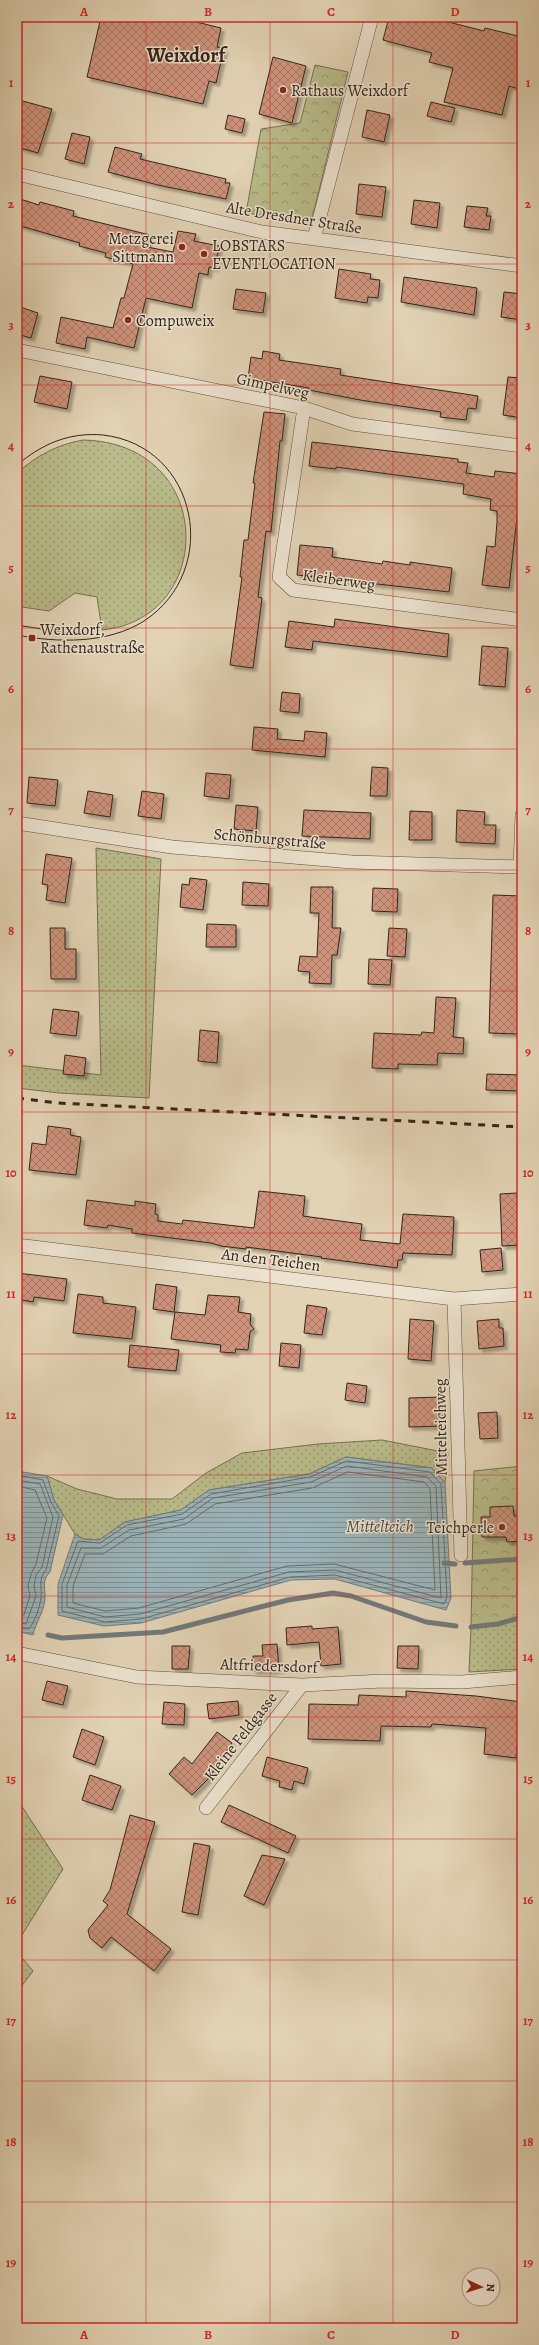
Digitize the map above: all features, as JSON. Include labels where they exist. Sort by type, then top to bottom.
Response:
[{"type":"street","points":[[314,239],[372,17]]},
{"type":"street","name":"Alte Dresdner Straße","points":[[17,174],[262,232],[522,266]]},
{"type":"street","name":"Gimpelweg","points":[[17,350],[304,408],[352,424],[522,446]]},
{"type":"street","name":"Kleiberweg","points":[[304,408],[279,577],[293,590],[522,620]]},
{"type":"street","points":[[521,867],[522,815]]},
{"type":"street","name":"Schönburgstraße","points":[[17,823],[172,847],[352,862],[521,867]]},
{"type":"street","name":"An den Teichen","points":[[17,1245],[454,1299],[522,1294]]},
{"type":"street","name":"Mittelteichweg","points":[[454,1299],[460,1555]]},
{"type":"street","name":"Altfriedersdorf","points":[[17,1653],[138,1677],[302,1685],[383,1681],[462,1682],[522,1677]]},
{"type":"street","name":"Kleine Feldgasse","points":[[206,1808],[302,1685]]},
{"type":"green space","points":[[315,65],[348,72],[311,223],[246,213],[261,129],[300,123]]},
{"type":"green space","points":[[83,440],[127,449],[159,469],[178,499],[186,532],[182,566],[166,596],[140,619],[102,630],[97,597],[75,593],[49,611],[22,607],[21,618],[17,617],[17,473],[32,461],[56,448]]},
{"type":"green space","points":[[96,848],[161,859],[149,1098],[59,1093],[17,1088],[17,1065],[101,1075]]},
{"type":"green space","points":[[382,1440],[448,1453],[445,1483],[432,1468],[346,1457],[309,1474],[209,1490],[181,1510],[125,1522],[99,1540],[83,1539],[75,1534],[54,1500],[47,1476],[77,1489],[117,1499],[172,1499],[206,1473],[242,1453],[318,1444]]},
{"type":"green space","points":[[522,1466],[522,1617],[498,1624],[471,1627],[474,1471]]},
{"type":"green space","points":[[522,1617],[522,1669],[469,1672],[471,1627],[498,1624]]},
{"type":"green space","points":[[17,1799],[63,1869],[17,1943]]},
{"type":"green space","points":[[17,1952],[33,1971],[17,1992]]},
{"type":"water","name":"Mittelteich","points":[[346,1457],[432,1468],[445,1483],[451,1598],[446,1610],[335,1579],[291,1580],[141,1623],[104,1626],[58,1615],[58,1584],[75,1534],[83,1539],[99,1540],[125,1522],[181,1510],[209,1490],[309,1474]]},
{"type":"water","points":[[17,1471],[47,1476],[54,1500],[63,1515],[50,1572],[45,1580],[44,1606],[33,1635],[17,1631]]},
{"type":"building","points":[[101,17],[176,17],[221,28],[217,47],[224,49],[216,83],[209,81],[203,104],[87,77]]},
{"type":"building","points":[[389,17],[429,17],[484,31],[485,28],[522,37],[522,90],[509,86],[502,115],[444,102],[453,68],[429,62],[432,53],[383,40]]},
{"type":"building","name":"Rathaus Weixdorf","points":[[273,57],[306,66],[292,123],[259,114]]},
{"type":"building","points":[[19,100],[52,109],[38,153],[17,147],[17,107]]},
{"type":"building","points":[[431,102],[455,108],[451,122],[427,116]]},
{"type":"building","points":[[367,110],[390,115],[384,142],[362,137]]},
{"type":"building","points":[[228,115],[245,119],[242,133],[225,129]]},
{"type":"building","points":[[72,133],[90,137],[84,164],[65,159]]},
{"type":"building","points":[[115,147],[142,154],[140,159],[226,179],[225,183],[230,183],[226,199],[158,185],[108,172]]},
{"type":"building","points":[[359,184],[386,187],[382,217],[356,214]]},
{"type":"building","points":[[17,198],[39,205],[40,202],[74,211],[73,216],[150,235],[147,247],[173,252],[178,231],[196,234],[194,241],[219,246],[215,268],[209,267],[208,275],[199,273],[192,308],[146,298],[134,348],[87,337],[85,349],[56,343],[61,317],[113,328],[121,298],[124,298],[133,264],[105,257],[106,253],[79,246],[80,243],[17,225]]},
{"type":"building","points":[[414,200],[440,203],[437,228],[411,224]]},
{"type":"building","points":[[467,206],[488,208],[486,216],[491,216],[489,230],[464,227]]},
{"type":"building","points":[[339,269],[371,274],[370,279],[380,280],[378,298],[368,297],[367,303],[335,298]]},
{"type":"building","points":[[404,277],[477,288],[474,315],[401,302]]},
{"type":"building","points":[[236,289],[266,293],[263,313],[233,309]]},
{"type":"building","points":[[504,292],[522,294],[522,320],[501,317]]},
{"type":"building","points":[[17,306],[38,313],[31,338],[17,334]]},
{"type":"building","points":[[263,351],[280,354],[279,360],[341,369],[340,375],[478,396],[476,409],[468,408],[466,420],[440,417],[441,412],[360,400],[309,390],[309,388],[248,378],[251,357],[262,359]]},
{"type":"building","points":[[40,376],[72,382],[67,409],[34,402]]},
{"type":"building","points":[[508,377],[522,378],[522,418],[503,415]]},
{"type":"building","points":[[264,412],[285,414],[282,441],[280,441],[271,532],[266,531],[258,597],[262,598],[253,668],[230,665],[242,577],[240,577],[244,540],[248,540],[255,483],[253,483]]},
{"type":"building","points":[[312,442],[458,459],[458,462],[468,463],[466,473],[494,477],[495,471],[522,474],[509,588],[482,585],[487,546],[495,547],[497,511],[490,510],[491,499],[463,494],[464,484],[336,467],[336,469],[309,466]]},
{"type":"building","points":[[300,545],[333,548],[332,557],[382,564],[383,561],[410,565],[410,562],[452,568],[449,592],[297,575]]},
{"type":"building","points":[[335,619],[449,634],[447,657],[313,641],[312,650],[285,647],[289,621],[334,627]]},
{"type":"building","points":[[482,646],[508,648],[505,687],[479,685]]},
{"type":"building","points":[[282,692],[300,694],[299,713],[280,711]]},
{"type":"building","points":[[254,727],[278,729],[277,739],[304,741],[305,731],[327,733],[325,757],[252,750]]},
{"type":"building","points":[[372,767],[388,768],[387,796],[370,796]]},
{"type":"building","points":[[206,773],[231,775],[229,799],[204,796]]},
{"type":"building","points":[[29,777],[58,780],[55,806],[27,803]]},
{"type":"building","points":[[88,791],[113,795],[110,817],[84,813]]},
{"type":"building","points":[[142,791],[164,794],[161,819],[138,816]]},
{"type":"building","points":[[236,805],[258,807],[256,831],[234,829]]},
{"type":"building","points":[[304,810],[371,813],[370,839],[302,836]]},
{"type":"building","points":[[457,810],[485,812],[484,825],[496,825],[495,844],[456,842]]},
{"type":"building","points":[[410,811],[432,812],[432,840],[409,840]]},
{"type":"building","points":[[46,854],[72,858],[65,903],[46,900],[48,885],[42,884]]},
{"type":"building","points":[[190,878],[207,880],[203,910],[180,907],[182,884],[189,885]]},
{"type":"building","points":[[243,882],[269,884],[268,906],[242,905]]},
{"type":"building","points":[[311,887],[333,887],[332,928],[341,928],[337,955],[332,955],[331,984],[309,983],[310,972],[298,971],[300,956],[317,957],[319,913],[310,913]]},
{"type":"building","points":[[373,888],[398,889],[397,912],[372,911]]},
{"type":"building","points":[[493,895],[522,896],[519,1034],[489,1033]]},
{"type":"building","points":[[207,924],[236,925],[236,947],[206,947]]},
{"type":"building","points":[[50,928],[65,928],[65,949],[76,949],[76,979],[51,979]]},
{"type":"building","points":[[389,928],[407,929],[405,957],[387,956]]},
{"type":"building","points":[[369,959],[392,960],[390,985],[368,984]]},
{"type":"building","points":[[436,997],[456,998],[453,1037],[464,1038],[463,1054],[438,1053],[437,1065],[398,1064],[398,1069],[372,1068],[374,1033],[421,1035],[422,1032],[434,1033]]},
{"type":"building","points":[[53,1009],[79,1012],[76,1036],[50,1033]]},
{"type":"building","points":[[200,1030],[219,1032],[217,1063],[198,1061]]},
{"type":"building","points":[[65,1055],[86,1058],[84,1076],[63,1074]]},
{"type":"building","points":[[487,1074],[522,1075],[522,1091],[486,1090]]},
{"type":"building","points":[[48,1126],[71,1129],[70,1135],[81,1137],[76,1175],[29,1170],[32,1143],[46,1145]]},
{"type":"building","points":[[259,1191],[305,1196],[303,1216],[362,1224],[360,1240],[400,1244],[403,1214],[454,1217],[452,1255],[403,1253],[402,1260],[398,1260],[397,1268],[246,1247],[246,1249],[221,1246],[211,1243],[132,1233],[132,1229],[108,1225],[107,1228],[84,1225],[87,1200],[135,1206],[135,1201],[156,1204],[155,1214],[158,1215],[158,1221],[182,1224],[183,1220],[254,1228]]},
{"type":"building","points":[[517,1193],[520,1245],[502,1246],[500,1194]]},
{"type":"building","points":[[501,1248],[503,1270],[482,1272],[480,1250]]},
{"type":"building","points":[[17,1273],[67,1279],[64,1301],[34,1297],[33,1302],[17,1299]]},
{"type":"building","points":[[156,1284],[177,1287],[174,1312],[153,1309]]},
{"type":"building","points":[[78,1294],[103,1297],[103,1303],[136,1307],[132,1339],[73,1333]]},
{"type":"building","points":[[208,1295],[240,1297],[238,1312],[251,1314],[250,1324],[254,1329],[250,1332],[248,1350],[236,1349],[235,1353],[220,1352],[221,1345],[171,1339],[175,1312],[205,1315]]},
{"type":"building","points":[[307,1305],[327,1308],[322,1335],[304,1333]]},
{"type":"building","points":[[410,1319],[434,1321],[431,1361],[408,1359]]},
{"type":"building","points":[[499,1319],[499,1328],[503,1328],[504,1346],[479,1349],[477,1321]]},
{"type":"building","points":[[281,1343],[301,1345],[299,1368],[279,1366]]},
{"type":"building","points":[[130,1345],[179,1350],[176,1371],[128,1367]]},
{"type":"building","points":[[347,1383],[367,1386],[365,1403],[345,1400]]},
{"type":"building","points":[[441,1397],[442,1426],[409,1427],[409,1398]]},
{"type":"building","points":[[497,1412],[498,1438],[480,1439],[478,1413]]},
{"type":"building","name":"Teichperle","points":[[513,1506],[514,1516],[522,1516],[522,1541],[507,1542],[506,1537],[482,1537],[481,1517],[490,1517],[490,1507]]},
{"type":"building","points":[[312,1626],[312,1629],[338,1627],[341,1664],[321,1666],[319,1642],[287,1645],[286,1628]]},
{"type":"building","points":[[277,1644],[279,1670],[253,1671],[253,1656],[263,1656],[262,1645]]},
{"type":"building","points":[[172,1646],[190,1646],[188,1669],[172,1669]]},
{"type":"building","points":[[398,1646],[419,1646],[418,1669],[397,1668]]},
{"type":"building","points":[[47,1681],[68,1686],[63,1705],[42,1700]]},
{"type":"building","points":[[406,1691],[476,1696],[522,1702],[516,1758],[484,1754],[486,1728],[432,1724],[431,1727],[381,1726],[380,1741],[308,1739],[309,1704],[358,1705],[359,1695],[406,1697]]},
{"type":"building","points":[[238,1701],[239,1715],[209,1719],[207,1704]]},
{"type":"building","points":[[164,1702],[185,1704],[184,1725],[162,1724]]},
{"type":"building","points":[[82,1729],[104,1737],[95,1765],[73,1757]]},
{"type":"building","points":[[217,1732],[232,1743],[208,1779],[192,1795],[169,1774],[184,1757],[192,1764]]},
{"type":"building","points":[[267,1757],[308,1768],[304,1784],[294,1781],[292,1790],[279,1787],[280,1781],[262,1776]]},
{"type":"building","points":[[90,1775],[121,1786],[112,1810],[82,1800]]},
{"type":"building","points":[[229,1805],[296,1836],[288,1853],[221,1822]]},
{"type":"building","points":[[130,1815],[155,1822],[127,1914],[171,1949],[154,1971],[111,1937],[102,1948],[90,1938],[88,1930],[108,1905],[103,1901],[110,1890]]},
{"type":"building","points":[[194,1843],[210,1846],[198,1915],[182,1912]]},
{"type":"building","points":[[262,1855],[285,1859],[264,1905],[244,1896]]},
{"type":"waterway","points":[[465,1563],[522,1559]]},
{"type":"waterway","points":[[444,1563],[455,1564]]},
{"type":"waterway","points":[[48,1635],[62,1638],[163,1632],[288,1600],[333,1593],[351,1596],[426,1622],[456,1626]]},
{"type":"waterway","points":[[471,1627],[498,1624],[522,1617]]},
{"type":"tram line","points":[[17,465],[46,445],[79,435],[103,435],[135,444],[160,462],[178,485],[188,513],[190,543],[184,572],[169,599],[144,621],[130,629],[99,638],[82,640],[32,638],[17,635]]},
{"type":"tram line","points":[[17,625],[86,635]]},
{"type":"railway","points":[[17,1098],[58,1103],[522,1127]]},
{"type":"place","name":"Rathaus Weixdorf","points":[[283,90]]},
{"type":"place","name":"Metzgerei Sittmann","points":[[182,247]]},
{"type":"place","name":"LOBSTARS EVENTLOCATION","points":[[204,254]]},
{"type":"place","name":"Compuweix","points":[[128,320]]},
{"type":"place","name":"Weixdorf, Rathenaustraße","points":[[32,638]]},
{"type":"place","name":"Teichperle","points":[[502,1527]]},
{"type":"district","name":"Weixdorf","points":[[186,55]]}]
